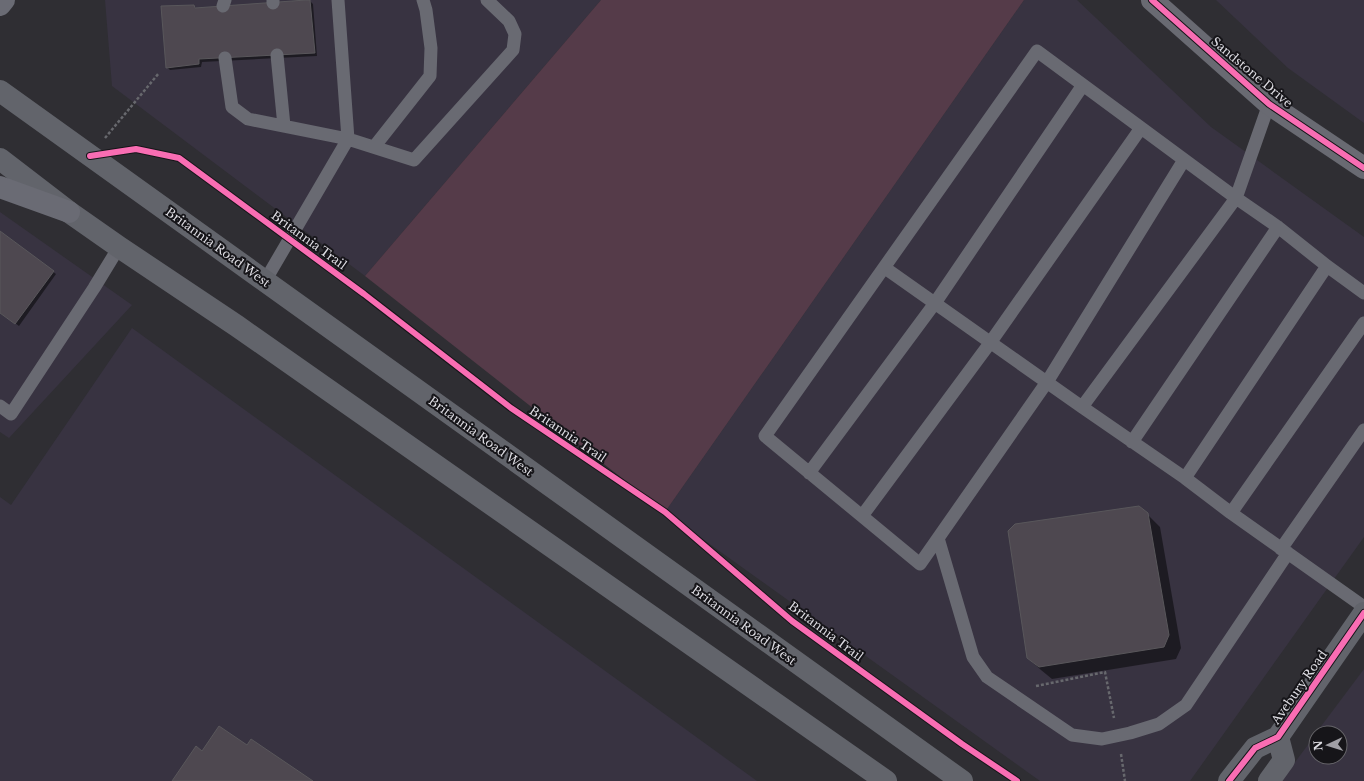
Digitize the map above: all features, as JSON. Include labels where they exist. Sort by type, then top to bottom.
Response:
[{"type":"main road","points":[[0,5],[4,0]]},
{"type":"main road","name":"Britannia Road West","points":[[0,91],[962,781]]},
{"type":"main road","points":[[0,159],[69,212],[250,335],[886,781]]},
{"type":"main road","points":[[0,187],[69,212]]},
{"type":"main road","name":"Avebury Road","points":[[1228,781],[1255,748],[1278,737],[1364,613]]},
{"type":"main road","name":"Avebury Road","points":[[1269,781],[1284,760],[1278,737]]},
{"type":"street","name":"Sandstone Drive","points":[[1152,0],[1269,104],[1364,168]]},
{"type":"lane","points":[[265,281],[348,139],[338,0]]},
{"type":"lane","points":[[374,147],[430,76],[431,48],[426,10],[423,0]]},
{"type":"lane","points":[[225,58],[232,107],[248,119],[348,139],[414,160],[513,50],[515,34],[510,21],[487,0]]},
{"type":"lane","points":[[1184,160],[1046,382],[920,564],[765,436],[1037,51],[1236,198],[1278,227],[1364,293]]},
{"type":"lane","points":[[277,55],[284,126]]},
{"type":"lane","points":[[809,473],[935,303],[1083,85]]},
{"type":"lane","points":[[1082,407],[1236,198],[1269,104]]},
{"type":"lane","points":[[862,516],[990,342],[1141,128]]},
{"type":"lane","points":[[1132,442],[1278,227]]},
{"type":"lane","points":[[0,406],[11,414],[94,288],[119,247]]},
{"type":"lane","points":[[1185,478],[1327,266]]},
{"type":"lane","points":[[885,268],[1185,478],[1232,514],[1364,607]]},
{"type":"lane","points":[[1232,514],[1364,323]]},
{"type":"lane","points":[[938,538],[973,657],[987,677],[1072,735],[1102,739],[1117,736],[1159,724],[1186,705],[1284,551],[1364,430]]},
{"type":"path","points":[[90,156],[159,73]]},
{"type":"path","points":[[1023,701],[1034,687],[1105,672],[1125,781]]},
{"type":"shaded area","points":[[105,0],[601,0],[365,276],[112,86]]},
{"type":"shaded area","points":[[601,0],[1024,0],[665,512],[365,276]]},
{"type":"shaded area","points":[[1024,0],[1077,0],[1211,127],[1364,237],[1364,537],[1190,781],[1040,781],[665,512]]},
{"type":"shaded area","points":[[1216,0],[1364,0],[1364,123],[1288,68]]},
{"type":"shaded area","points":[[0,212],[132,305],[9,438],[0,432]]},
{"type":"shaded area","points":[[132,328],[757,781],[0,781],[0,497],[11,505]]},
{"type":"shaded area","points":[[1364,669],[1364,781],[1281,781],[1308,745],[1308,765],[1348,765],[1348,725],[1322,725]]},
{"type":"building","points":[[310,0],[315,53],[199,59],[199,64],[166,68],[161,6],[194,5],[195,8]]},
{"type":"building","points":[[0,231],[54,271],[15,324],[0,313]]},
{"type":"building","points":[[1139,506],[1148,513],[1169,635],[1164,647],[1039,667],[1027,658],[1008,531],[1015,524]]},
{"type":"building","points":[[219,726],[247,745],[251,739],[313,781],[172,781],[196,746],[202,751]]},
{"type":"cycle path","points":[[1152,0],[1269,104],[1364,168]]},
{"type":"cycle path","name":"Britannia Trail","points":[[90,156],[136,149],[179,158],[364,294],[511,408],[665,512],[792,621],[962,744],[1017,781]]},
{"type":"cycle path","points":[[1229,781],[1255,748],[1278,737],[1364,613]]}]
